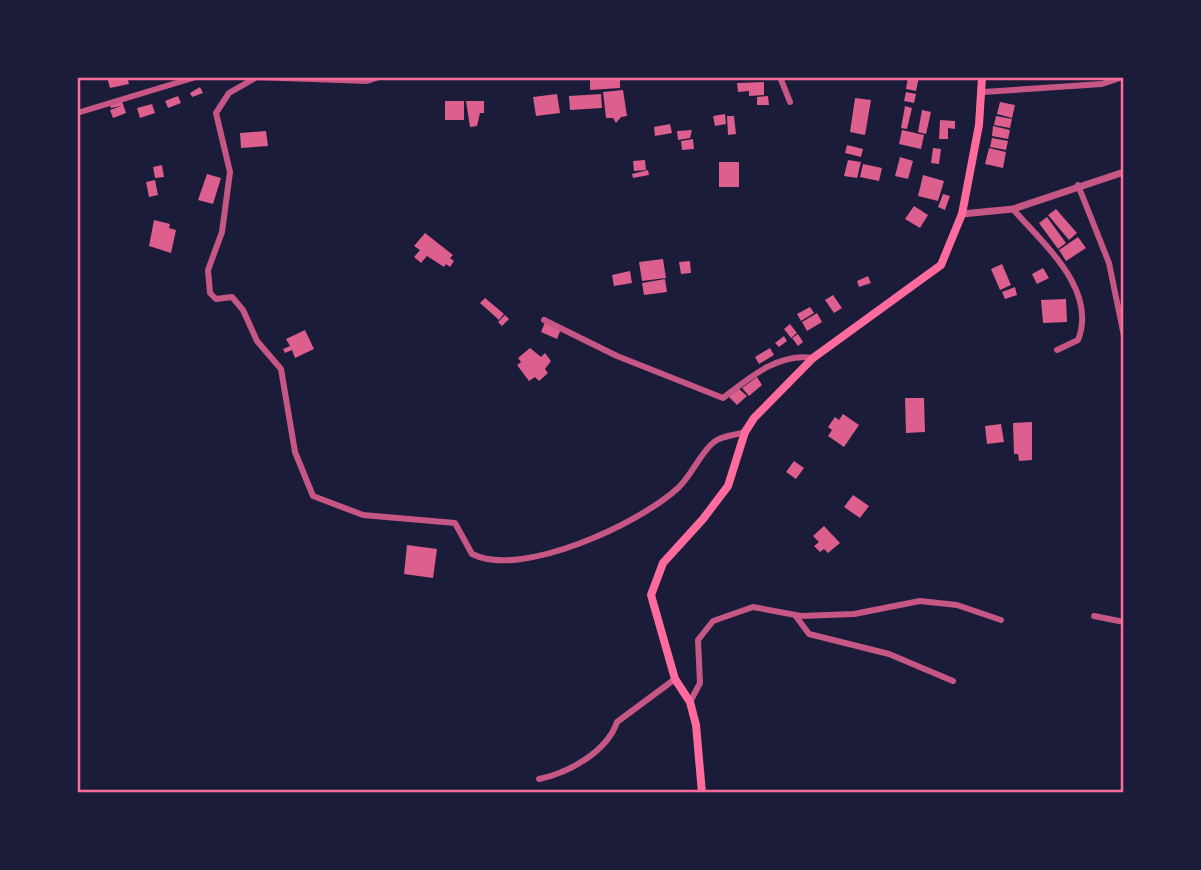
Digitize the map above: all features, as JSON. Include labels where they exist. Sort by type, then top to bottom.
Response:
[{"type":"main road","points":[[702,793],[696,725],[690,702],[675,679],[651,594],[663,563],[703,519],[728,486],[745,432],[754,418],[813,358],[941,265],[962,214],[983,92],[982,77]]},
{"type":"street","points":[[77,113],[197,77]]},
{"type":"street","points":[[379,77],[367,81],[254,77],[229,93],[216,113],[230,172],[222,232],[208,270],[210,293],[216,299],[232,297],[243,310],[257,341],[281,369],[295,452],[313,496],[363,515],[455,523],[472,554],[491,559],[518,558],[586,543],[617,530],[679,488],[716,441],[745,432]]},
{"type":"street","points":[[779,77],[790,102]]},
{"type":"street","points":[[983,92],[1102,84],[1123,77]]},
{"type":"street","points":[[962,214],[1013,209],[1124,172]]},
{"type":"street","points":[[1078,186],[1108,263],[1124,336]]},
{"type":"street","points":[[1013,209],[1060,259],[1083,315],[1084,326],[1078,341],[1058,350]]},
{"type":"street","points":[[544,320],[627,360],[723,398],[763,368],[796,355],[813,358]]},
{"type":"street","points":[[690,702],[700,683],[698,640],[713,621],[752,607],[795,615],[854,614],[920,601],[957,605],[1001,620]]},
{"type":"street","points":[[795,615],[810,634],[889,654],[953,681]]},
{"type":"street","points":[[1094,616],[1124,622]]},
{"type":"street","points":[[539,779],[560,775],[601,747],[614,733],[617,722],[675,679]]},
{"type":"building","points":[[107,77],[127,77],[129,84],[110,88]]},
{"type":"building","points":[[908,77],[919,77],[916,91],[906,89]]},
{"type":"building","points":[[620,78],[620,88],[590,90],[590,80]]},
{"type":"building","points":[[764,82],[764,95],[749,96],[749,91],[738,92],[737,83]]},
{"type":"building","points":[[200,87],[203,93],[192,97],[190,93]]},
{"type":"building","points":[[623,90],[627,116],[621,117],[616,123],[613,118],[606,118],[603,92]]},
{"type":"building","points":[[906,92],[916,94],[914,103],[904,101]]},
{"type":"building","points":[[557,94],[560,113],[536,116],[533,97]]},
{"type":"building","points":[[601,94],[602,108],[570,110],[569,96]]},
{"type":"building","points":[[178,96],[181,103],[168,108],[165,101]]},
{"type":"building","points":[[768,96],[769,105],[757,105],[757,97]]},
{"type":"building","points":[[855,98],[871,100],[865,135],[850,132]]},
{"type":"building","points":[[122,101],[126,113],[113,118],[110,110],[121,106],[111,108],[109,104]]},
{"type":"building","points":[[445,101],[464,101],[464,120],[445,120]]},
{"type":"building","points":[[466,101],[484,101],[484,113],[480,113],[477,126],[470,127]]},
{"type":"building","points":[[1000,102],[1015,105],[1012,118],[997,114]]},
{"type":"building","points":[[152,104],[155,113],[140,118],[137,108]]},
{"type":"building","points":[[905,106],[912,108],[907,129],[901,128]]},
{"type":"building","points":[[922,110],[931,112],[926,134],[918,132]]},
{"type":"building","points":[[725,114],[726,124],[715,126],[713,116]]},
{"type":"building","points":[[727,116],[734,116],[736,134],[728,135]]},
{"type":"building","points":[[996,116],[1012,119],[1010,128],[994,125]]},
{"type":"building","points":[[940,120],[955,121],[955,129],[948,128],[948,139],[939,139]]},
{"type":"building","points":[[670,124],[672,133],[655,136],[654,127]]},
{"type":"building","points":[[993,126],[1010,130],[1008,139],[992,136]]},
{"type":"building","points":[[692,130],[690,138],[678,140],[677,131]]},
{"type":"building","points":[[902,130],[924,135],[921,149],[899,144]]},
{"type":"building","points":[[266,131],[268,146],[241,148],[240,133]]},
{"type":"building","points":[[992,138],[1008,141],[1006,150],[990,147]]},
{"type":"building","points":[[693,139],[694,149],[682,150],[681,141]]},
{"type":"building","points":[[847,145],[863,149],[861,157],[845,153]]},
{"type":"building","points":[[933,148],[941,149],[939,164],[931,163]]},
{"type":"building","points":[[989,148],[1006,152],[1003,168],[985,164]]},
{"type":"building","points":[[900,157],[913,161],[908,179],[895,176]]},
{"type":"building","points":[[645,160],[646,170],[634,171],[633,161]]},
{"type":"building","points":[[848,160],[861,162],[857,178],[844,176]]},
{"type":"building","points":[[719,162],[739,162],[739,187],[719,187]]},
{"type":"building","points":[[863,164],[882,168],[879,181],[860,177]]},
{"type":"building","points":[[162,165],[164,177],[155,178],[153,167]]},
{"type":"building","points":[[648,170],[649,175],[633,178],[632,174]]},
{"type":"building","points":[[207,174],[221,178],[213,204],[198,200]]},
{"type":"building","points":[[923,175],[944,181],[938,201],[918,196]]},
{"type":"building","points":[[155,180],[158,195],[149,197],[146,182]]},
{"type":"building","points":[[943,194],[950,196],[945,210],[938,207]]},
{"type":"building","points":[[914,206],[928,215],[920,228],[905,219]]},
{"type":"building","points":[[1056,209],[1077,233],[1069,240],[1048,215]]},
{"type":"building","points":[[1047,217],[1066,243],[1058,249],[1039,223]]},
{"type":"building","points":[[154,220],[170,224],[169,228],[176,230],[171,253],[149,246]]},
{"type":"building","points":[[425,233],[453,255],[450,258],[454,261],[450,267],[446,264],[444,267],[427,256],[421,263],[414,257],[420,250],[414,246]]},
{"type":"building","points":[[1078,237],[1086,248],[1066,261],[1059,250]]},
{"type":"building","points":[[663,259],[666,278],[642,281],[639,262]]},
{"type":"building","points":[[690,261],[691,273],[681,274],[679,262]]},
{"type":"building","points":[[1002,264],[1011,285],[1000,290],[991,269]]},
{"type":"building","points":[[1043,268],[1049,278],[1037,284],[1032,274]]},
{"type":"building","points":[[630,271],[632,283],[614,286],[612,275]]},
{"type":"building","points":[[868,276],[871,283],[859,287],[857,281]]},
{"type":"building","points":[[665,279],[667,292],[644,295],[642,283]]},
{"type":"building","points":[[1015,287],[1017,295],[1005,299],[1002,292]]},
{"type":"building","points":[[833,295],[842,308],[834,313],[825,300]]},
{"type":"building","points":[[485,298],[504,314],[499,320],[480,303]]},
{"type":"building","points":[[1066,299],[1067,322],[1043,323],[1041,300]]},
{"type":"building","points":[[810,307],[814,313],[801,321],[797,314]]},
{"type":"building","points":[[817,313],[822,322],[807,331],[802,322]]},
{"type":"building","points":[[505,315],[509,319],[502,326],[498,322]]},
{"type":"building","points":[[545,322],[561,329],[557,339],[541,332]]},
{"type":"building","points":[[790,324],[797,333],[791,338],[784,329]]},
{"type":"building","points":[[305,330],[314,349],[295,358],[292,350],[285,353],[283,349],[290,346],[286,339]]},
{"type":"building","points":[[798,334],[803,342],[798,346],[792,338]]},
{"type":"building","points":[[784,336],[787,341],[779,347],[775,343]]},
{"type":"building","points":[[530,348],[541,357],[545,353],[551,361],[545,369],[548,373],[539,381],[535,377],[529,381],[517,365],[521,362],[518,358]]},
{"type":"building","points":[[770,348],[774,355],[759,364],[755,357]]},
{"type":"building","points":[[757,377],[762,385],[749,396],[742,388]]},
{"type":"building","points":[[738,388],[747,396],[737,405],[729,397]]},
{"type":"building","points":[[905,398],[924,398],[925,432],[906,433]]},
{"type":"building","points":[[843,414],[859,425],[844,447],[828,436],[832,430],[828,427],[835,417],[839,420]]},
{"type":"building","points":[[1032,422],[1032,460],[1019,461],[1018,454],[1014,454],[1013,423]]},
{"type":"building","points":[[1001,424],[1004,442],[987,444],[985,426]]},
{"type":"building","points":[[794,461],[804,468],[796,479],[786,472]]},
{"type":"building","points":[[853,495],[869,506],[860,518],[844,507]]},
{"type":"building","points":[[824,526],[840,543],[828,553],[824,549],[820,552],[814,546],[819,542],[813,536]]},
{"type":"building","points":[[407,545],[437,549],[433,578],[404,574]]}]
